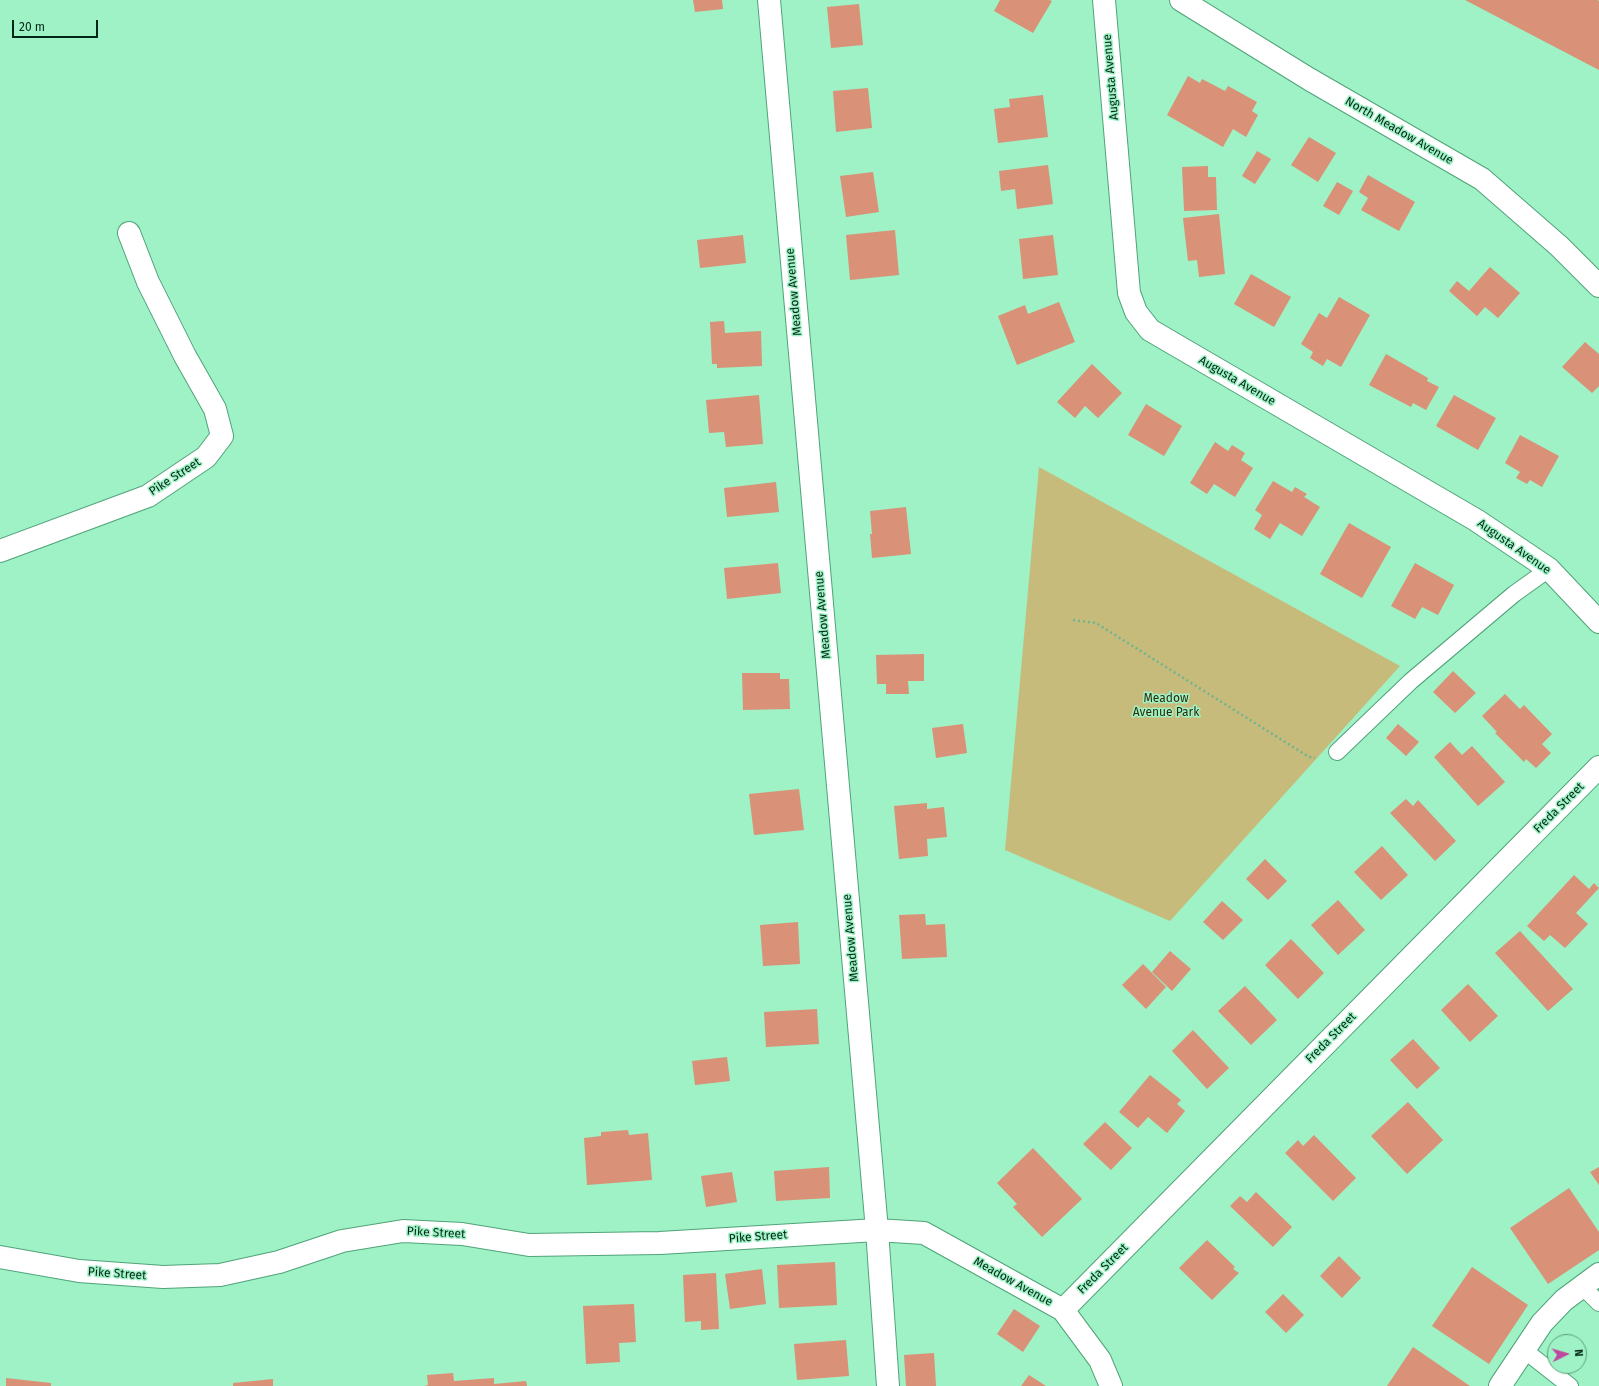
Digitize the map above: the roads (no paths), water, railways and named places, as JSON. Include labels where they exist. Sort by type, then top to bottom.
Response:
[{"type":"street","name":"Meadow Avenue","points":[[768,0],[877,1230],[888,1386]]},
{"type":"street","name":"Augusta Avenue","points":[[1104,0],[1129,293],[1136,312],[1150,330],[1476,520],[1549,569],[1599,622]]},
{"type":"street","name":"North Meadow Avenue","points":[[1181,0],[1309,79],[1482,179],[1559,246],[1599,286]]},
{"type":"street","name":"Pike Street","points":[[0,551],[148,496],[206,457],[222,436],[215,409],[185,356],[148,282],[129,233]]},
{"type":"street","name":"Freda Street","points":[[1063,1310],[1599,767]]},
{"type":"street","name":"Meadow Avenue","points":[[877,1230],[924,1233],[1063,1310],[1100,1360],[1110,1386]]},
{"type":"street","name":"Pike Street","points":[[0,1256],[79,1271],[163,1277],[220,1275],[279,1262],[342,1241],[403,1231],[462,1234],[537,1244],[660,1243],[877,1230]]},
{"type":"street","points":[[1500,1386],[1542,1323],[1564,1300],[1591,1280]]},
{"type":"lane","points":[[1337,752],[1411,681],[1514,594],[1549,569]]},
{"type":"lane","points":[[1591,1280],[1599,1303]]},
{"type":"lane","points":[[1524,1350],[1570,1386]]},
{"type":"park label","name":"Meadow Avenue Park","points":[[1166,706]]}]
